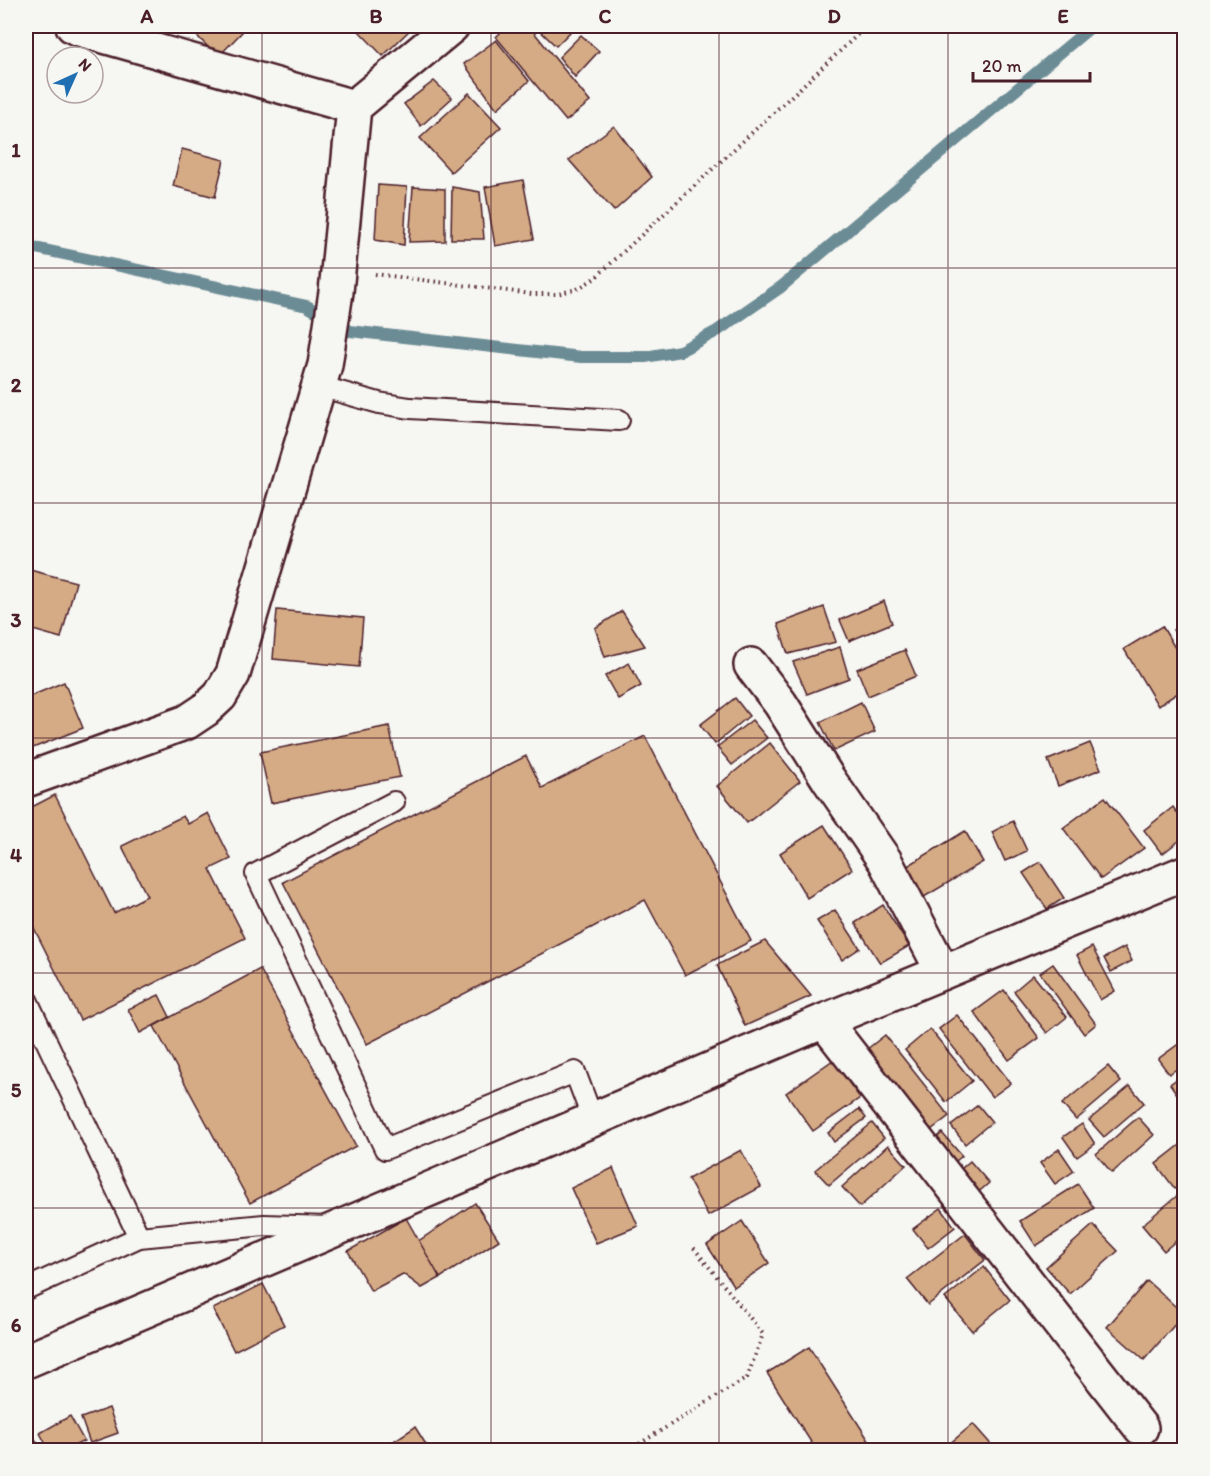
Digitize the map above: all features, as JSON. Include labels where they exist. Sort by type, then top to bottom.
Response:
[{"type":"street","points":[[78,26],[354,107]]},
{"type":"street","points":[[26,780],[187,722],[206,710],[220,696],[233,674],[322,376],[337,280],[354,107],[453,26]]},
{"type":"street","points":[[751,665],[780,703],[829,780],[885,861],[943,972]]},
{"type":"street","points":[[26,1360],[824,1021],[1185,873]]},
{"type":"street","points":[[824,1021],[1141,1428]]},
{"type":"lane","points":[[322,376],[379,403],[410,408],[620,420]]},
{"type":"lane","points":[[394,802],[256,873],[385,1149],[575,1072],[593,1120]]},
{"type":"lane","points":[[26,998],[139,1237]]},
{"type":"lane","points":[[26,1289],[139,1237],[264,1225],[340,1227]]},
{"type":"path","points":[[337,280],[532,294],[557,294],[577,290],[594,279],[867,26]]},
{"type":"path","points":[[629,1450],[747,1378],[763,1334],[693,1247]]},
{"type":"building","points":[[201,26],[236,26],[242,32],[218,57],[193,32]]},
{"type":"building","points":[[359,26],[414,26],[383,56],[356,28]]},
{"type":"building","points":[[507,26],[529,26],[590,102],[566,121],[496,37]]},
{"type":"building","points":[[535,26],[576,26],[556,46]]},
{"type":"building","points":[[661,26],[679,26],[670,34]]},
{"type":"building","points":[[581,35],[599,51],[575,77],[559,57]]},
{"type":"building","points":[[496,40],[529,81],[497,109],[464,64]]},
{"type":"building","points":[[434,81],[452,98],[421,126],[404,104]]},
{"type":"building","points":[[469,93],[501,127],[451,172],[420,138]]},
{"type":"building","points":[[614,126],[652,177],[614,211],[569,160]]},
{"type":"building","points":[[182,149],[224,160],[215,197],[173,186]]},
{"type":"building","points":[[523,180],[534,239],[495,246],[485,187]]},
{"type":"building","points":[[378,185],[407,187],[404,245],[375,240]]},
{"type":"building","points":[[413,187],[445,189],[445,241],[409,242]]},
{"type":"building","points":[[452,187],[480,192],[484,239],[451,239]]},
{"type":"building","points":[[26,569],[76,582],[61,638],[26,628]]},
{"type":"building","points":[[884,601],[892,623],[849,641],[840,620]]},
{"type":"building","points":[[824,607],[836,642],[788,654],[778,624]]},
{"type":"building","points":[[277,610],[363,618],[359,667],[273,659]]},
{"type":"building","points":[[622,611],[645,646],[605,657],[595,628]]},
{"type":"building","points":[[1184,622],[1184,646],[1173,630]]},
{"type":"building","points":[[1162,626],[1184,663],[1184,689],[1158,706],[1124,649]]},
{"type":"building","points":[[840,647],[849,678],[807,694],[793,662]]},
{"type":"building","points":[[905,650],[916,676],[868,696],[857,669]]},
{"type":"building","points":[[629,663],[641,686],[618,699],[605,676]]},
{"type":"building","points":[[64,682],[83,728],[28,750],[26,698]]},
{"type":"building","points":[[735,698],[749,716],[715,744],[700,725]]},
{"type":"building","points":[[861,702],[875,732],[834,751],[820,722]]},
{"type":"building","points":[[752,720],[767,738],[732,765],[717,747]]},
{"type":"building","points":[[389,726],[400,777],[271,803],[260,752]]},
{"type":"building","points":[[645,736],[751,941],[685,975],[645,900],[367,1044],[283,882],[526,756],[542,788]]},
{"type":"building","points":[[770,743],[800,781],[747,823],[717,786]]},
{"type":"building","points":[[1090,743],[1101,769],[1058,786],[1048,760]]},
{"type":"building","points":[[55,795],[114,913],[147,896],[122,846],[183,816],[188,824],[208,813],[231,859],[210,869],[245,938],[80,1020],[26,912],[26,810]]},
{"type":"building","points":[[1105,797],[1144,848],[1101,879],[1063,828]]},
{"type":"building","points":[[1173,807],[1184,823],[1184,837],[1162,854],[1144,830]]},
{"type":"building","points":[[1013,821],[1027,851],[1005,861],[992,832]]},
{"type":"building","points":[[824,825],[852,869],[807,898],[780,853]]},
{"type":"building","points":[[965,831],[983,862],[919,900],[901,870]]},
{"type":"building","points":[[1040,862],[1064,898],[1047,909],[1023,873]]},
{"type":"building","points":[[883,905],[909,946],[880,963],[855,923]]},
{"type":"building","points":[[835,910],[860,948],[842,960],[817,921]]},
{"type":"building","points":[[765,941],[811,996],[745,1026],[717,965]]},
{"type":"building","points":[[1092,947],[1115,991],[1100,1000],[1077,955]]},
{"type":"building","points":[[1125,947],[1132,961],[1111,972],[1104,958]]},
{"type":"building","points":[[1053,964],[1096,1024],[1084,1034],[1040,973]]},
{"type":"building","points":[[260,969],[356,1146],[250,1203],[154,1026]]},
{"type":"building","points":[[1033,975],[1067,1017],[1047,1033],[1014,991]]},
{"type":"building","points":[[1004,990],[1039,1038],[1009,1060],[974,1012]]},
{"type":"building","points":[[159,995],[170,1017],[140,1033],[128,1009]]},
{"type":"building","points":[[957,1015],[1011,1083],[992,1097],[939,1029]]},
{"type":"building","points":[[930,1029],[972,1081],[946,1102],[905,1050]]},
{"type":"building","points":[[885,1035],[949,1116],[927,1133],[862,1053]]},
{"type":"building","points":[[1184,1040],[1184,1064],[1169,1074],[1158,1059]]},
{"type":"building","points":[[833,1060],[860,1098],[813,1131],[786,1093]]},
{"type":"building","points":[[1108,1066],[1121,1082],[1076,1120],[1062,1104]]},
{"type":"building","points":[[1184,1074],[1184,1104],[1170,1084]]},
{"type":"building","points":[[1130,1086],[1144,1103],[1104,1137],[1089,1120]]},
{"type":"building","points":[[978,1105],[992,1122],[965,1144],[951,1126]]},
{"type":"building","points":[[859,1109],[866,1118],[834,1142],[828,1133]]},
{"type":"building","points":[[1138,1117],[1154,1135],[1112,1173],[1096,1154]]},
{"type":"building","points":[[872,1123],[884,1138],[829,1185],[815,1170]]},
{"type":"building","points":[[1082,1124],[1095,1144],[1077,1157],[1063,1137]]},
{"type":"building","points":[[942,1133],[962,1156],[950,1166],[931,1143]]},
{"type":"building","points":[[1184,1142],[1184,1182],[1175,1189],[1156,1164]]},
{"type":"building","points":[[888,1145],[906,1165],[860,1207],[842,1187]]},
{"type":"building","points":[[1059,1149],[1074,1171],[1055,1184],[1040,1163]]},
{"type":"building","points":[[741,1150],[761,1187],[708,1216],[688,1179]]},
{"type":"building","points":[[970,1161],[989,1183],[974,1196],[955,1174]]},
{"type":"building","points":[[613,1168],[638,1226],[596,1243],[571,1188]]},
{"type":"building","points":[[1078,1184],[1094,1208],[1036,1246],[1020,1221]]},
{"type":"building","points":[[1184,1190],[1184,1234],[1164,1251],[1142,1225]]},
{"type":"building","points":[[475,1203],[499,1240],[440,1278],[417,1242]]},
{"type":"building","points":[[941,1208],[955,1227],[928,1248],[913,1229]]},
{"type":"building","points":[[406,1218],[440,1278],[422,1288],[403,1274],[371,1291],[348,1251]]},
{"type":"building","points":[[742,1221],[769,1263],[734,1287],[707,1245]]},
{"type":"building","points":[[1093,1225],[1118,1251],[1070,1294],[1046,1267]]},
{"type":"building","points":[[965,1234],[985,1260],[928,1305],[907,1279]]},
{"type":"building","points":[[984,1267],[1010,1300],[972,1331],[945,1298]]},
{"type":"building","points":[[1147,1281],[1184,1314],[1144,1360],[1107,1327]]},
{"type":"building","points":[[263,1284],[284,1325],[234,1351],[213,1309]]},
{"type":"building","points":[[809,1347],[875,1450],[816,1450],[767,1373]]},
{"type":"building","points":[[109,1408],[118,1433],[90,1443],[81,1418]]},
{"type":"building","points":[[26,1416],[32,1433],[26,1436]]},
{"type":"building","points":[[70,1416],[84,1441],[66,1450],[49,1450],[40,1433]]},
{"type":"building","points":[[973,1424],[996,1450],[942,1450]]},
{"type":"building","points":[[415,1427],[427,1446],[420,1450],[380,1450]]},
{"type":"building","points":[[32,1433],[41,1450],[26,1450],[26,1436]]},
{"type":"waterway","points":[[26,246],[307,306],[350,331],[581,357],[645,357],[680,351],[717,331],[781,287],[1092,26]]}]
